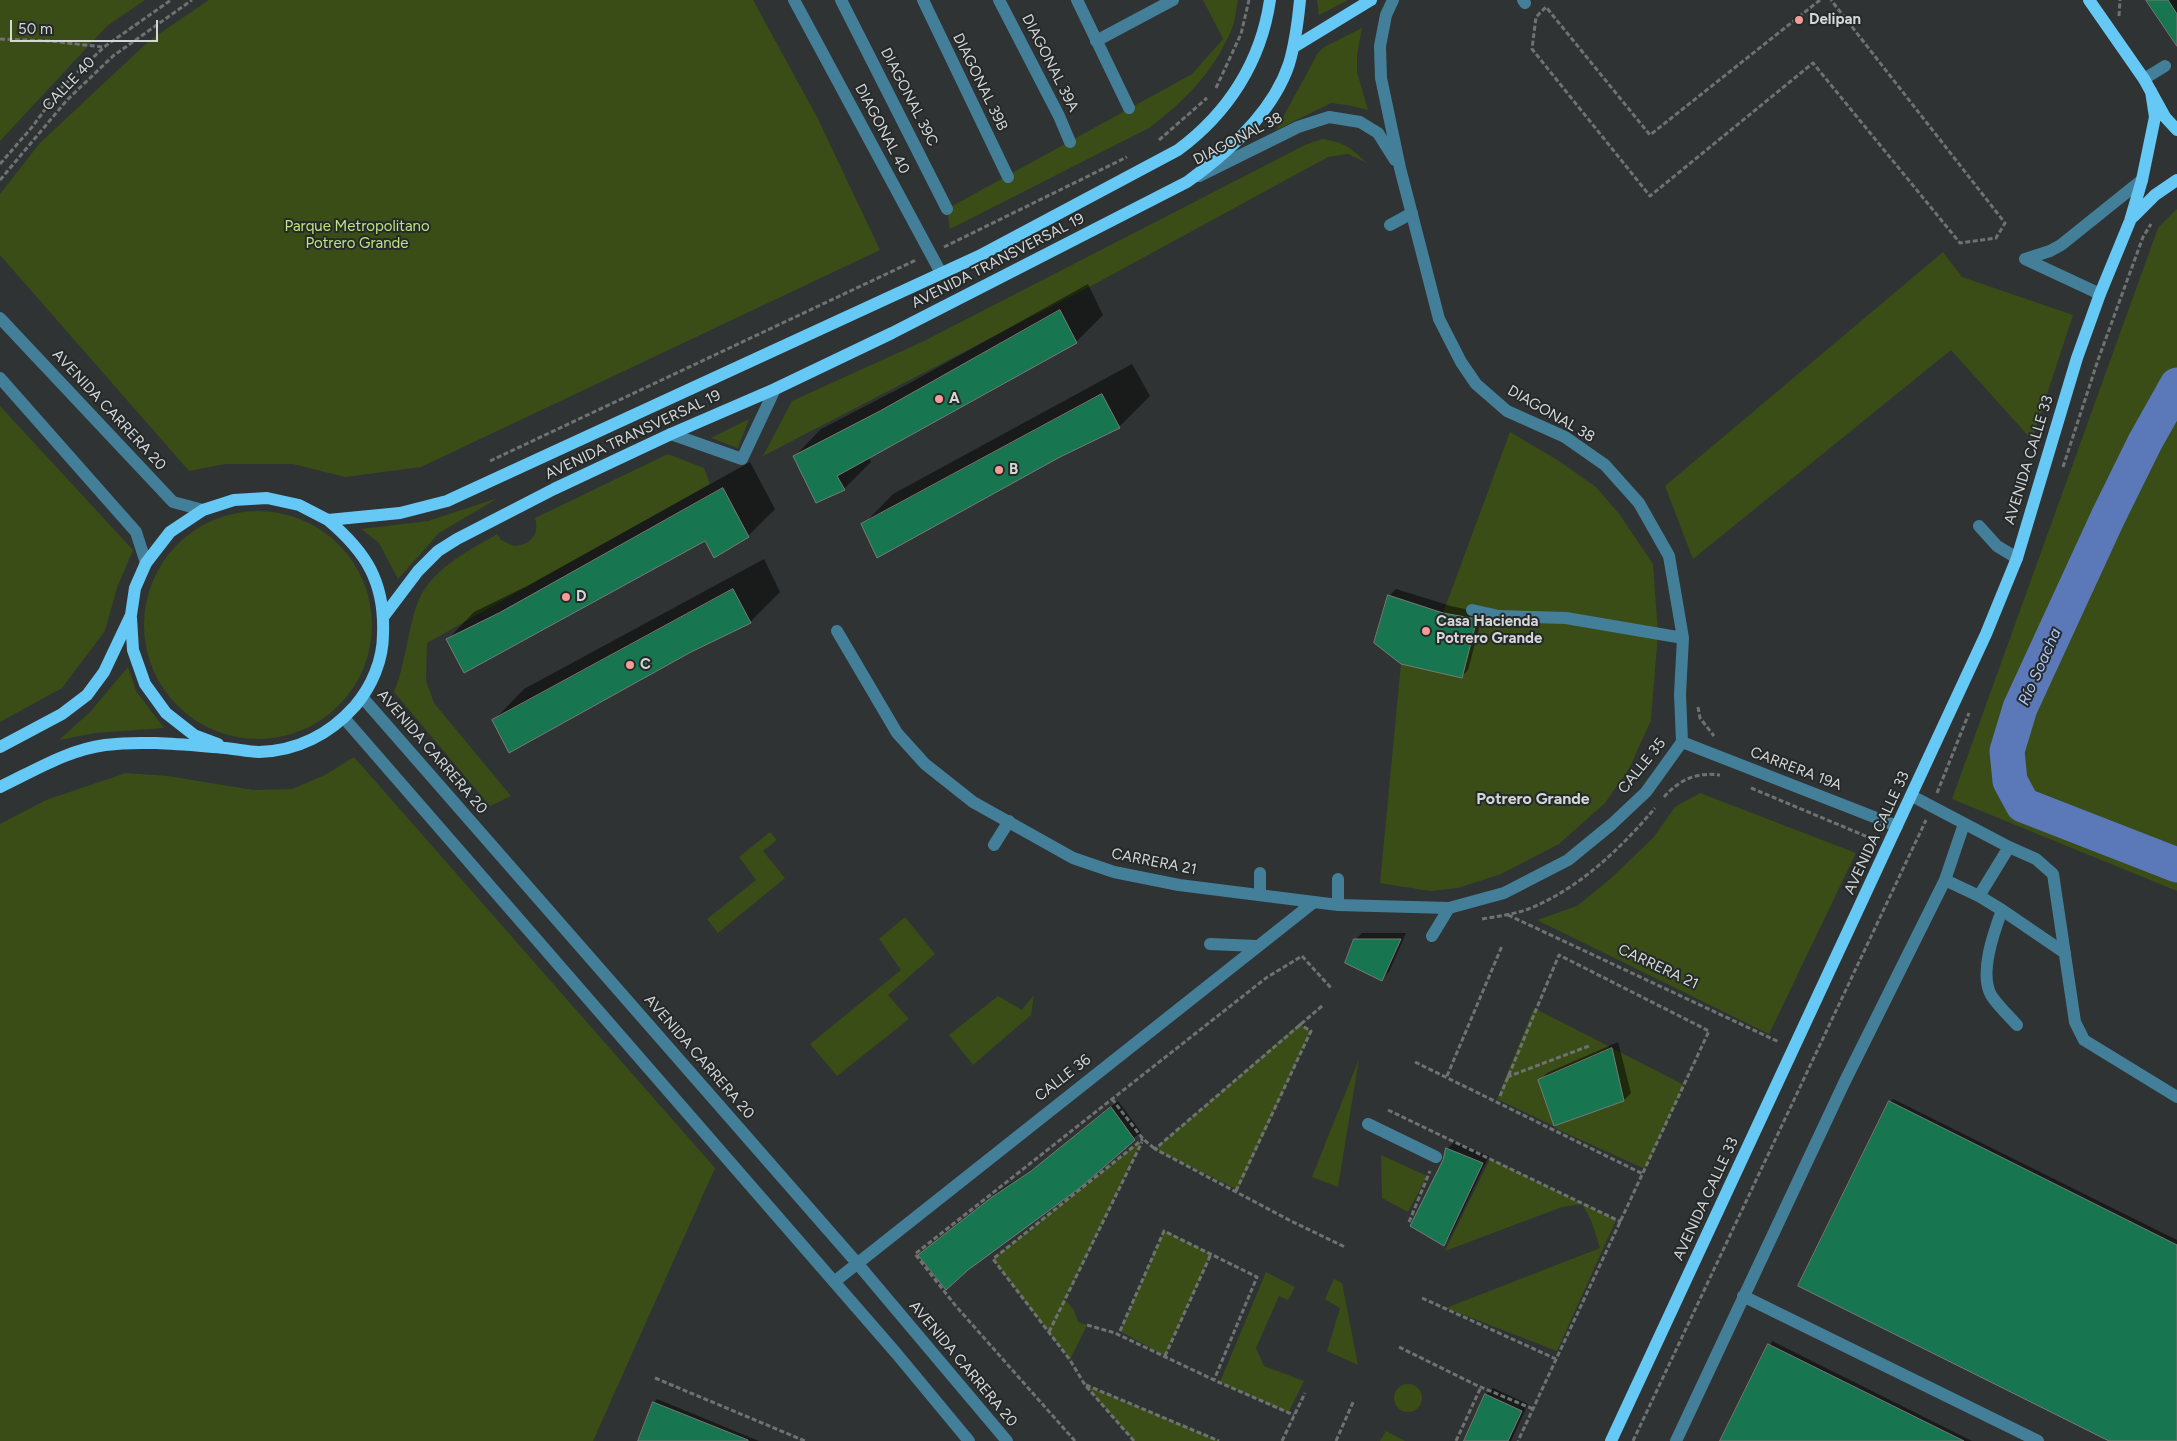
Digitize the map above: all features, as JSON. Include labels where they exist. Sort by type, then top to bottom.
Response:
[{"type":"main road","name":"AVENIDA TRANSVERSAL 19","points":[[328,520],[400,513],[447,501],[979,256],[1178,150],[1212,121],[1233,96],[1253,62],[1261,41],[1270,0]]},
{"type":"main road","name":"AVENIDA TRANSVERSAL 19","points":[[384,616],[418,571],[438,552],[457,539],[554,489],[671,434],[775,389],[892,333],[1187,182],[1216,161],[1251,126],[1274,93],[1288,66],[1294,47],[1300,0]]},
{"type":"main road","points":[[1294,47],[1371,0]]},
{"type":"main road","points":[[2089,0],[2144,79],[2165,117],[2177,130]]},
{"type":"main road","name":"AVENIDA CALLE 33","points":[[1611,1441],[1986,634],[2016,558],[2078,358],[2100,294],[2130,220],[2142,180],[2155,117],[2151,91]]},
{"type":"main road","points":[[2130,220],[2155,195],[2177,180]]},
{"type":"main road","points":[[0,787],[65,755],[104,746],[144,744],[227,748],[258,752],[289,748],[318,737],[344,718],[362,697],[376,672],[383,644],[384,616],[378,588],[367,562],[350,538],[328,520],[299,505],[267,498],[234,500],[203,510],[170,532],[146,563],[135,588],[131,615],[133,650],[145,684],[166,713],[194,735],[227,748]]},
{"type":"main road","points":[[0,747],[62,714],[87,695],[104,672],[131,615]]},
{"type":"street","name":"DIAGONAL 40","points":[[794,0],[941,273]]},
{"type":"street","name":"DIAGONAL 39C","points":[[841,0],[947,209]]},
{"type":"street","name":"DIAGONAL 39B","points":[[923,0],[1008,177]]},
{"type":"street","name":"DIAGONAL 39A","points":[[999,0],[1059,116],[1070,142]]},
{"type":"street","points":[[1076,0],[1129,108]]},
{"type":"street","points":[[1096,41],[1173,0]]},
{"type":"street","name":"DIAGONAL 38","points":[[1393,0],[1386,15],[1380,46],[1381,78],[1400,168],[1439,319],[1460,362],[1476,384],[1508,411],[1565,437],[1605,465],[1639,503],[1668,556],[1683,638],[1680,694],[1682,742]]},
{"type":"street","points":[[2144,79],[2165,66]]},
{"type":"street","name":"DIAGONAL 38","points":[[1187,182],[1298,127],[1329,117],[1360,122],[1378,132],[1400,168]]},
{"type":"street","points":[[2100,294],[2026,260],[2061,245],[2142,180]]},
{"type":"street","points":[[1390,225],[1412,213]]},
{"type":"street","name":"AVENIDA CARRERA 20","points":[[0,318],[173,502],[203,510]]},
{"type":"street","points":[[0,378],[136,532],[146,563]]},
{"type":"street","points":[[671,434],[742,459],[775,389]]},
{"type":"street","points":[[1979,526],[1997,546],[2016,558]]},
{"type":"street","points":[[1472,610],[1499,616],[1566,618],[1683,638]]},
{"type":"street","name":"CARRERA 21","points":[[837,631],[897,733],[926,764],[966,796],[1073,858],[1114,872],[1179,885],[1338,905],[1449,908],[1504,893]]},
{"type":"street","name":"AVENIDA CARRERA 20","points":[[362,697],[857,1263],[1006,1441]]},
{"type":"street","points":[[344,718],[834,1282],[969,1441]]},
{"type":"street","name":"CARRERA 19A","points":[[1682,742],[1897,826]]},
{"type":"street","name":"CALLE 35","points":[[1504,893],[1568,860],[1612,824],[1646,792],[1682,742]]},
{"type":"street","points":[[1912,796],[2009,847],[2036,859],[2053,874],[2076,1022],[2084,1040],[2177,1097]]},
{"type":"street","points":[[994,845],[1009,821]]},
{"type":"street","points":[[1676,1441],[1845,1081],[1945,880],[1964,824]]},
{"type":"street","points":[[1979,896],[2009,847]]},
{"type":"street","points":[[1260,872],[1260,894]]},
{"type":"street","points":[[1338,880],[1338,905]]},
{"type":"street","points":[[1945,880],[1979,896],[2065,953]]},
{"type":"street","name":"CALLE 36","points":[[834,1282],[1256,946],[1314,902]]},
{"type":"street","points":[[1432,936],[1449,908]]},
{"type":"street","points":[[2002,910],[1993,934],[1988,960],[1988,982],[1990,993],[2017,1025]]},
{"type":"street","points":[[1210,944],[1256,946]]},
{"type":"street","points":[[1368,1124],[1436,1157]]},
{"type":"street","points":[[1743,1296],[2038,1441]]},
{"type":"path","points":[[0,164],[33,126],[59,90],[104,47],[171,0]]},
{"type":"path","name":"CALLE 40","points":[[0,180],[67,100],[113,56],[192,0]]},
{"type":"path","points":[[1158,141],[1213,93],[1241,34],[1249,0]]},
{"type":"path","points":[[1820,0],[1650,136],[1546,7],[1536,17],[1532,49],[1650,196],[1813,63],[1960,243],[1996,238],[2006,223],[1831,0]]},
{"type":"path","points":[[0,39],[50,41],[104,47]]},
{"type":"path","points":[[482,465],[930,253],[1132,154]]},
{"type":"path","points":[[1482,919],[1530,908],[1577,883],[1603,862],[1673,788],[1698,774],[1719,775],[1728,779]]},
{"type":"path","points":[[1746,786],[1889,846]]},
{"type":"path","name":"CARRERA 21","points":[[1508,914],[1794,1049]]},
{"type":"path","points":[[1447,1076],[1502,946]]},
{"type":"path","points":[[1500,1096],[1559,955],[1709,1031],[1518,1441]]},
{"type":"path","points":[[1075,1441],[955,1305],[915,1254],[1266,978],[1302,956],[1331,988]]},
{"type":"path","points":[[1155,1149],[1322,1006]]},
{"type":"path","points":[[1236,1191],[1311,1031],[1299,1024]]},
{"type":"path","points":[[1507,1077],[1589,1046]]},
{"type":"path","points":[[1415,1062],[1644,1174]]},
{"type":"path","points":[[1112,1099],[1143,1139],[1155,1149],[1345,1247]]},
{"type":"path","points":[[1388,1110],[1621,1222]]},
{"type":"path","points":[[1134,1441],[1085,1385],[1070,1360],[993,1259],[1143,1139]]},
{"type":"path","points":[[1049,1332],[1143,1139]]},
{"type":"path","points":[[1409,1222],[1436,1157]]},
{"type":"path","points":[[1120,1330],[1164,1231],[1257,1277],[1214,1380]]},
{"type":"path","points":[[1165,1356],[1211,1254]]},
{"type":"path","points":[[1422,1298],[1556,1360]]},
{"type":"path","points":[[1087,1325],[1115,1333],[1294,1415]]},
{"type":"path","points":[[1399,1347],[1481,1387],[1533,1409]]},
{"type":"path","points":[[655,1378],[805,1441]]},
{"type":"path","points":[[1085,1385],[1220,1441]]},
{"type":"path","points":[[1456,1441],[1481,1387]]},
{"type":"path","points":[[1282,1441],[1305,1393]]},
{"type":"path","points":[[1336,1441],[1354,1400]]},
{"type":"green space","points":[[0,0],[145,0],[107,26],[0,141]]},
{"type":"green space","name":"Parque Metropolitano Potrero Grande","points":[[209,0],[753,0],[817,117],[880,250],[421,467],[345,477],[293,464],[225,464],[189,471],[0,255],[0,194],[40,143],[150,40]]},
{"type":"green space","points":[[1203,0],[1238,0],[1234,24],[1224,46],[1207,72],[1174,108],[1149,128],[950,229],[947,209],[1192,74],[1223,39]]},
{"type":"green space","points":[[1317,0],[1348,0],[1319,15]]},
{"type":"green space","points":[[1362,28],[1357,55],[1357,72],[1368,110],[1331,103],[1276,130],[1318,53],[1324,47]]},
{"type":"green space","points":[[1322,139],[1347,146],[1367,163],[1348,154],[1328,157],[1093,285],[763,456],[792,401],[922,342],[1305,145]]},
{"type":"green space","points":[[2177,209],[2177,891],[1952,799],[2158,228]]},
{"type":"green space","points":[[1943,252],[1962,277],[2073,315],[2032,440],[1951,350],[1693,559],[1665,486]]},
{"type":"green space","points":[[0,406],[133,550],[117,588],[105,631],[62,688],[0,722]]},
{"type":"green space","points":[[749,419],[738,448],[711,438]]},
{"type":"green space","points":[[1510,432],[1559,461],[1596,487],[1620,515],[1653,564],[1658,633],[1651,720],[1629,769],[1605,803],[1559,844],[1501,874],[1458,888],[1430,891],[1380,883],[1401,664],[1462,678],[1477,619],[1443,613]]},
{"type":"green space","points":[[668,454],[704,468],[710,484],[427,643],[426,681],[434,703],[511,796],[490,806],[394,692],[401,671],[416,607],[422,594],[439,572],[450,563],[497,534],[501,540],[514,546],[525,544],[535,534],[535,518]]},
{"type":"green space","points":[[498,498],[439,533],[398,579],[379,543],[361,529],[428,521]]},
{"type":"green space","points":[[247,511],[269,511],[291,516],[312,524],[339,544],[359,571],[370,603],[372,625],[370,647],[359,679],[339,706],[312,726],[291,734],[269,739],[247,739],[225,734],[204,726],[177,706],[157,679],[149,658],[144,636],[144,614],[149,592],[157,571],[177,544],[204,524],[225,516]]},
{"type":"green space","points":[[128,667],[136,691],[164,728],[95,733],[59,740],[90,712]]},
{"type":"green space","points":[[354,757],[715,1168],[593,1441],[0,1441],[0,824],[46,800],[126,773],[168,776],[253,790],[292,789],[325,775]]},
{"type":"green space","points":[[1700,793],[1856,853],[1769,1034],[1537,920],[1577,906],[1609,880],[1653,838],[1675,807]]},
{"type":"green space","points":[[770,832],[777,840],[763,851],[785,878],[718,933],[707,919],[756,880],[739,857]]},
{"type":"green space","points":[[905,917],[935,954],[888,995],[909,1019],[837,1076],[810,1044],[901,970],[879,939]]},
{"type":"green space","points":[[1034,995],[1031,1015],[973,1065],[949,1035],[998,996],[1022,1010]]},
{"type":"green space","points":[[1534,1008],[1684,1085],[1645,1169],[1555,1128],[1556,1125],[1624,1101],[1611,1048],[1538,1080],[1554,1126],[1497,1099]]},
{"type":"green space","points":[[1299,1024],[1311,1031],[1238,1190],[1155,1149]]},
{"type":"green space","points":[[1359,1059],[1338,1187],[1312,1177]]},
{"type":"green space","points":[[1143,1139],[1065,1300],[1074,1310],[1078,1322],[1087,1325],[1070,1360],[993,1259]]},
{"type":"green space","points":[[1381,1155],[1427,1176],[1408,1212],[1382,1198]]},
{"type":"green space","points":[[1490,1159],[1616,1220],[1557,1351],[1446,1308],[1600,1248],[1591,1220],[1582,1204],[1562,1207],[1445,1251]]},
{"type":"green space","points":[[1164,1231],[1211,1254],[1165,1356],[1120,1331]]},
{"type":"green space","points":[[1266,1272],[1295,1287],[1288,1300],[1279,1296],[1256,1348],[1264,1366],[1304,1381],[1288,1413],[1220,1382]]},
{"type":"green space","points":[[1334,1279],[1342,1283],[1358,1365],[1327,1351],[1340,1308],[1325,1299]]},
{"type":"green space","points":[[1408,1384],[1418,1388],[1422,1398],[1418,1408],[1408,1412],[1398,1408],[1394,1398],[1398,1388]]},
{"type":"green space","points":[[1085,1385],[1219,1441],[1134,1441]]},
{"type":"green space","points":[[1386,1431],[1405,1441],[1380,1441]]},
{"type":"building","points":[[2146,0],[2168,0],[2177,14],[2177,46]]},
{"type":"building","name":"A","points":[[1060,310],[1077,343],[837,476],[845,490],[816,503],[793,456],[880,411]]},
{"type":"building","name":"B","points":[[1102,394],[1120,428],[1060,457],[877,558],[861,524]]},
{"type":"building","name":"D","points":[[723,488],[749,537],[714,558],[705,541],[464,673],[446,639],[499,613]]},
{"type":"building","name":"C","points":[[733,589],[751,623],[691,652],[509,753],[492,720]]},
{"type":"building","name":"Casa Hacienda Potrero Grande","points":[[1388,595],[1443,613],[1477,619],[1462,678],[1401,664],[1374,643]]},
{"type":"building","points":[[1354,939],[1401,939],[1382,981],[1345,963]]},
{"type":"building","points":[[1612,1048],[1624,1101],[1554,1126],[1538,1080]]},
{"type":"building","points":[[1889,1101],[2177,1245],[2177,1441],[2109,1441],[1798,1286]]},
{"type":"building","points":[[1111,1107],[1135,1140],[1081,1187],[968,1270],[946,1290],[918,1255],[992,1197],[1031,1171]]},
{"type":"building","points":[[1446,1148],[1483,1163],[1444,1246],[1410,1226],[1443,1160]]},
{"type":"building","points":[[1768,1344],[1964,1441],[1720,1441]]},
{"type":"building","points":[[1485,1394],[1522,1411],[1508,1441],[1464,1441]]},
{"type":"building","points":[[653,1402],[748,1440],[748,1441],[638,1441]]},
{"type":"waterway","name":"Río Soacha","points":[[2177,385],[2145,442],[2108,517],[2020,708],[2007,751],[2010,781],[2023,805],[2177,865]]},
{"type":"place","name":"Delipan","points":[[1799,20]]},
{"type":"place","name":"A","points":[[939,399]]},
{"type":"place","name":"B","points":[[999,470]]},
{"type":"place","name":"D","points":[[566,597]]},
{"type":"place","name":"Casa Hacienda Potrero Grande","points":[[1426,631]]},
{"type":"place","name":"C","points":[[630,665]]},
{"type":"district","name":"Potrero Grande","points":[[1533,799]]}]
